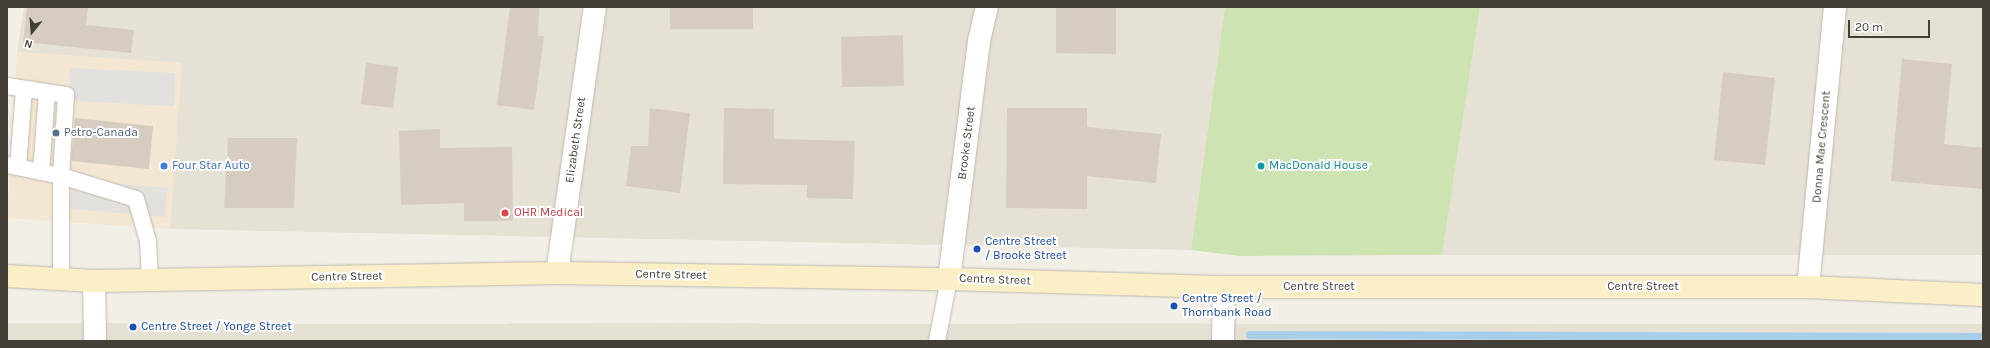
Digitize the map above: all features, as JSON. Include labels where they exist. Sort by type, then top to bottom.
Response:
[{"type":"main road","name":"Centre Street","points":[[7,276],[94,281],[557,273],[949,279],[1224,287],[1808,287],[1983,295]]},
{"type":"street","name":"Elizabeth Street","points":[[557,273],[595,7]]},
{"type":"street","name":"Brooke Street","points":[[949,279],[979,41],[986,7]]},
{"type":"street","name":"Donna Mae Crescent","points":[[1808,287],[1835,7]]},
{"type":"street","points":[[94,281],[95,341]]},
{"type":"street","points":[[1224,287],[1224,341]]},
{"type":"lane","points":[[7,86],[66,95],[61,176],[61,280]]},
{"type":"lane","points":[[24,89],[12,166],[61,176],[136,199],[148,242],[150,280]]},
{"type":"lane","points":[[41,172],[47,93]]},
{"type":"lane","points":[[937,341],[949,279]]},
{"type":"shaded area","points":[[24,7],[1225,7],[1191,250],[170,229],[181,63],[17,52]]},
{"type":"shaded area","points":[[1480,7],[1983,7],[1983,255],[1442,255]]},
{"type":"shaded area","points":[[17,52],[182,63],[170,229],[7,218]]},
{"type":"shaded area","points":[[70,68],[175,73],[174,106],[69,101]]},
{"type":"shaded area","points":[[73,180],[168,188],[165,217],[70,209]]},
{"type":"shaded area","points":[[7,323],[1983,324],[1983,341],[7,341]]},
{"type":"green space","points":[[1225,7],[1480,7],[1442,255],[1239,256],[1191,250]]},
{"type":"building","points":[[27,7],[88,7],[86,25],[134,30],[131,53],[23,42]]},
{"type":"building","points":[[510,7],[539,7],[538,36],[544,36],[534,110],[497,105]]},
{"type":"building","points":[[670,7],[753,7],[753,29],[670,29]]},
{"type":"building","points":[[1056,7],[1116,7],[1116,54],[1056,53]]},
{"type":"building","points":[[903,35],[904,86],[842,87],[841,37]]},
{"type":"building","points":[[1902,59],[1952,64],[1944,144],[1983,148],[1983,189],[1891,181]]},
{"type":"building","points":[[366,63],[398,67],[393,108],[361,104]]},
{"type":"building","points":[[1723,72],[1775,78],[1765,165],[1714,160]]},
{"type":"building","points":[[650,108],[690,113],[680,193],[626,186],[631,146],[648,146]]},
{"type":"building","points":[[724,108],[774,109],[774,139],[855,141],[853,199],[807,198],[807,185],[723,184]]},
{"type":"building","points":[[1007,108],[1087,108],[1087,127],[1161,134],[1156,183],[1087,176],[1087,209],[1006,208]]},
{"type":"building","points":[[75,118],[153,126],[149,169],[71,161]]},
{"type":"building","points":[[440,129],[440,148],[512,147],[513,221],[464,221],[464,203],[401,205],[399,131]]},
{"type":"building","points":[[228,138],[297,138],[294,208],[224,208]]},
{"type":"waterway","points":[[1250,335],[1983,337]]},
{"type":"place","name":"Petro-Canada","points":[[56,133]]},
{"type":"place","name":"Four Star Auto","points":[[164,166]]},
{"type":"place","name":"MacDonald House","points":[[1261,166]]},
{"type":"place","name":"OHR Medical","points":[[505,213]]},
{"type":"place","name":"Centre Street / Brooke Street","points":[[977,249]]},
{"type":"place","name":"Centre Street / Thornbank Road","points":[[1174,306]]},
{"type":"place","name":"Centre Street / Yonge Street","points":[[133,327]]}]
